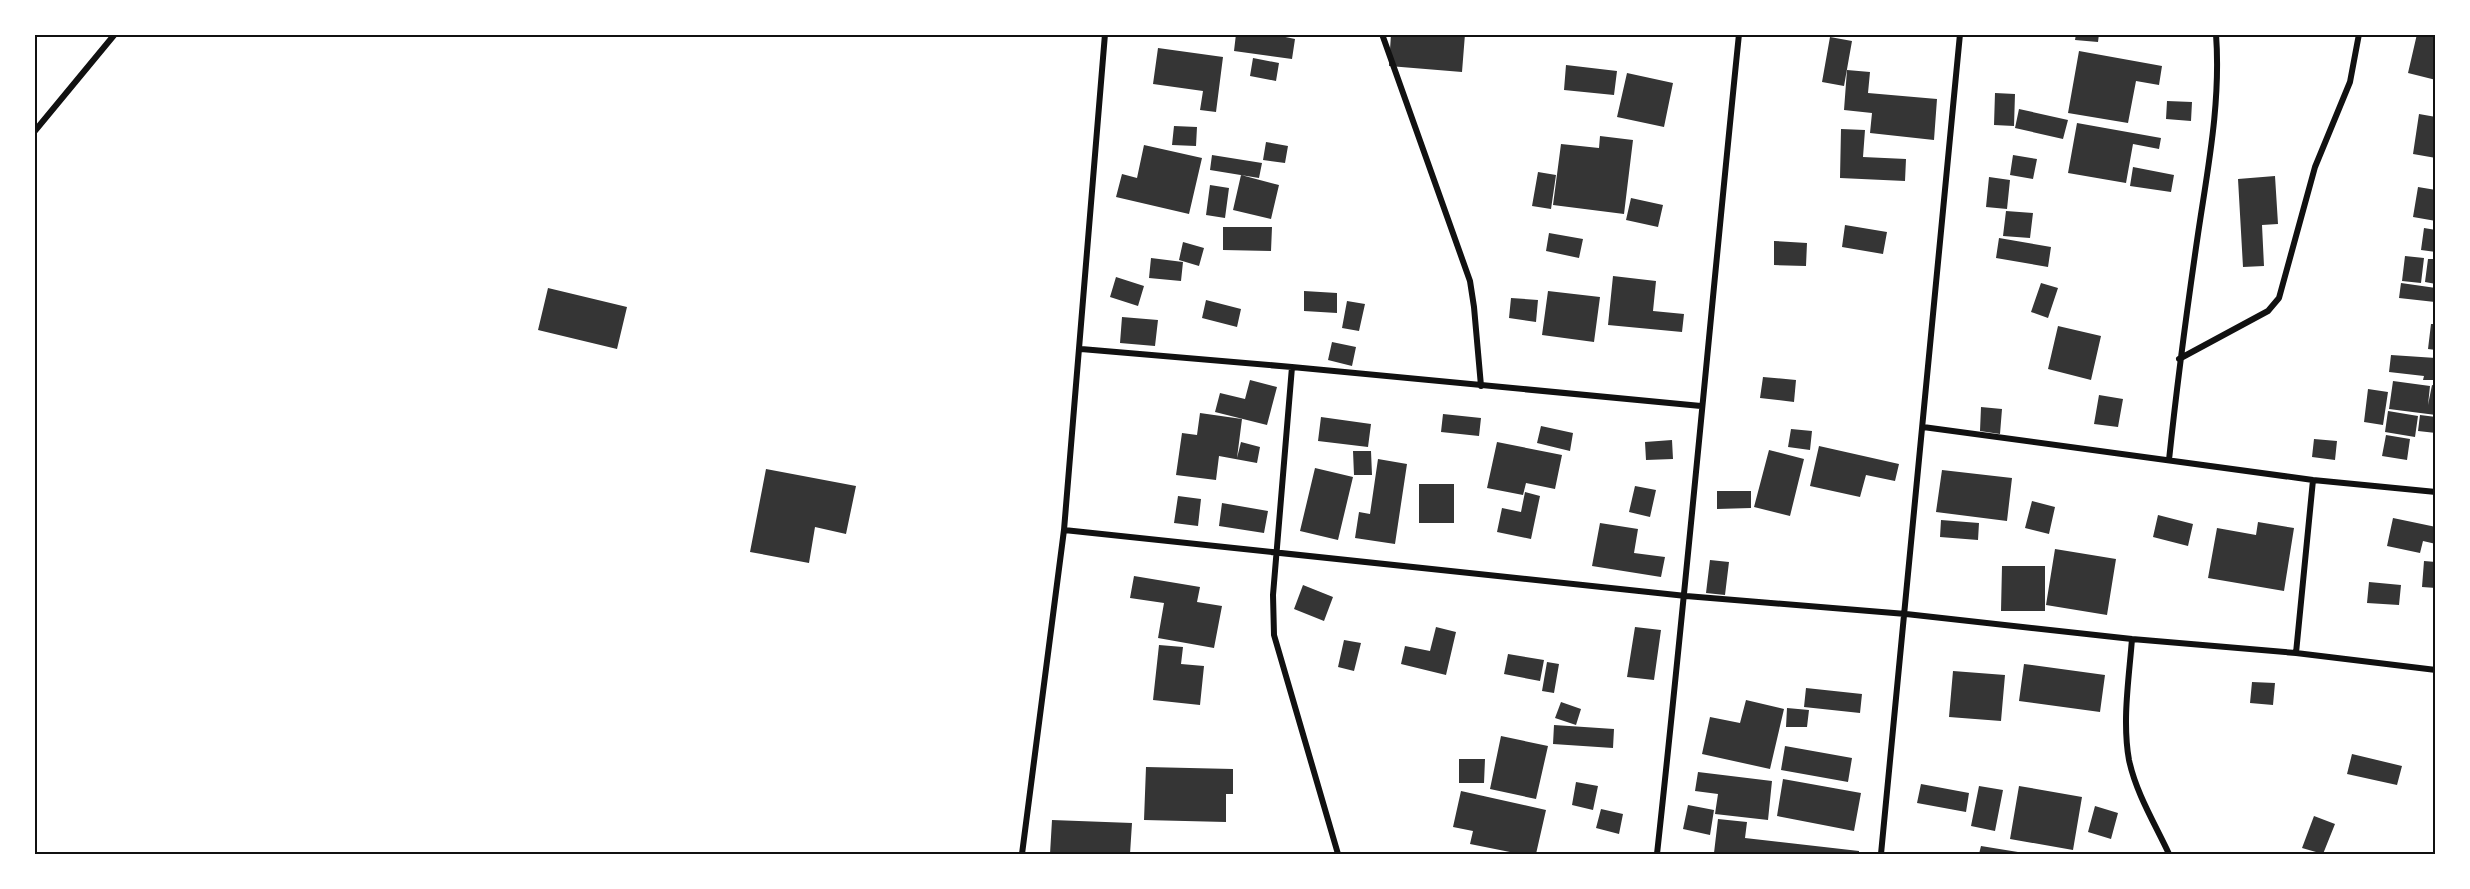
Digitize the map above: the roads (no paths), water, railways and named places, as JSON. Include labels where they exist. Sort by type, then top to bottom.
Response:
[{"type":"street","points":[[34,132],[115,34]]},
{"type":"street","points":[[1022,855],[1064,530],[1081,349],[1105,34]]},
{"type":"street","points":[[1382,34],[1470,281],[1481,386]]},
{"type":"street","points":[[1657,855],[1686,596],[1701,406],[1739,34]]},
{"type":"street","points":[[1881,855],[1906,614],[1960,34]]},
{"type":"street","points":[[2169,460],[2179,359],[2216,110],[2218,65],[2216,34]]},
{"type":"street","points":[[2179,359],[2268,311],[2279,298],[2315,166],[2350,82],[2359,34]]},
{"type":"street","points":[[1081,349],[1701,406]]},
{"type":"street","points":[[1292,367],[1273,595],[1274,635],[1338,855]]},
{"type":"street","points":[[1923,427],[2313,480],[2436,492]]},
{"type":"street","points":[[2295,653],[2313,480]]},
{"type":"street","points":[[1064,530],[1686,596],[1906,614],[2132,639],[2295,653],[2436,670]]},
{"type":"street","points":[[2132,639],[2126,733],[2129,761],[2140,794],[2169,855]]}]
